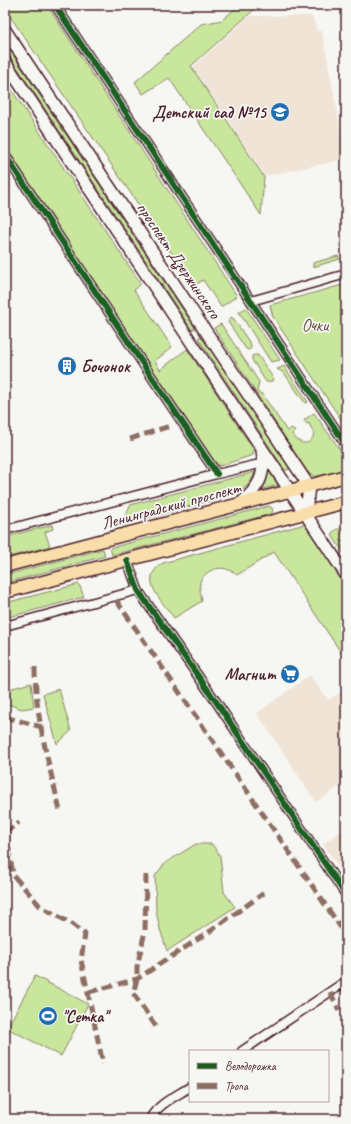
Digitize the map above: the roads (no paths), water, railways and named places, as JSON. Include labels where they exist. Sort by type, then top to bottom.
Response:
[{"type":"main road","name":"проспект Дзержинского","points":[[5,30],[310,486]]},
{"type":"main road","name":"проспект Дзержинского","points":[[5,62],[346,575]]},
{"type":"main road","points":[[239,504],[252,494],[260,481],[264,463],[262,447]]},
{"type":"main road","name":"Ленинградский проспект","points":[[5,566],[346,476]]},
{"type":"main road","points":[[306,513],[310,486]]},
{"type":"main road","points":[[5,592],[346,502]]},
{"type":"street","points":[[54,5],[346,445]]},
{"type":"street","points":[[5,155],[217,474]]},
{"type":"street","points":[[251,301],[346,274]]},
{"type":"street","points":[[5,530],[264,463]]},
{"type":"street","points":[[127,560],[138,590],[221,709],[346,895]]},
{"type":"street","points":[[5,626],[138,590]]},
{"type":"street","points":[[243,1050],[346,981]]},
{"type":"street","points":[[150,1119],[160,1107],[189,1088]]},
{"type":"place","name":"Детский сад №15","points":[[280,112]]},
{"type":"place","name":"Бочонок","points":[[67,366]]},
{"type":"place","name":"Магнит","points":[[290,674]]},
{"type":"place","name":"\"Сетка\"","points":[[48,1016]]},
{"type":"park label","name":"Очки","points":[[315,325]]}]
